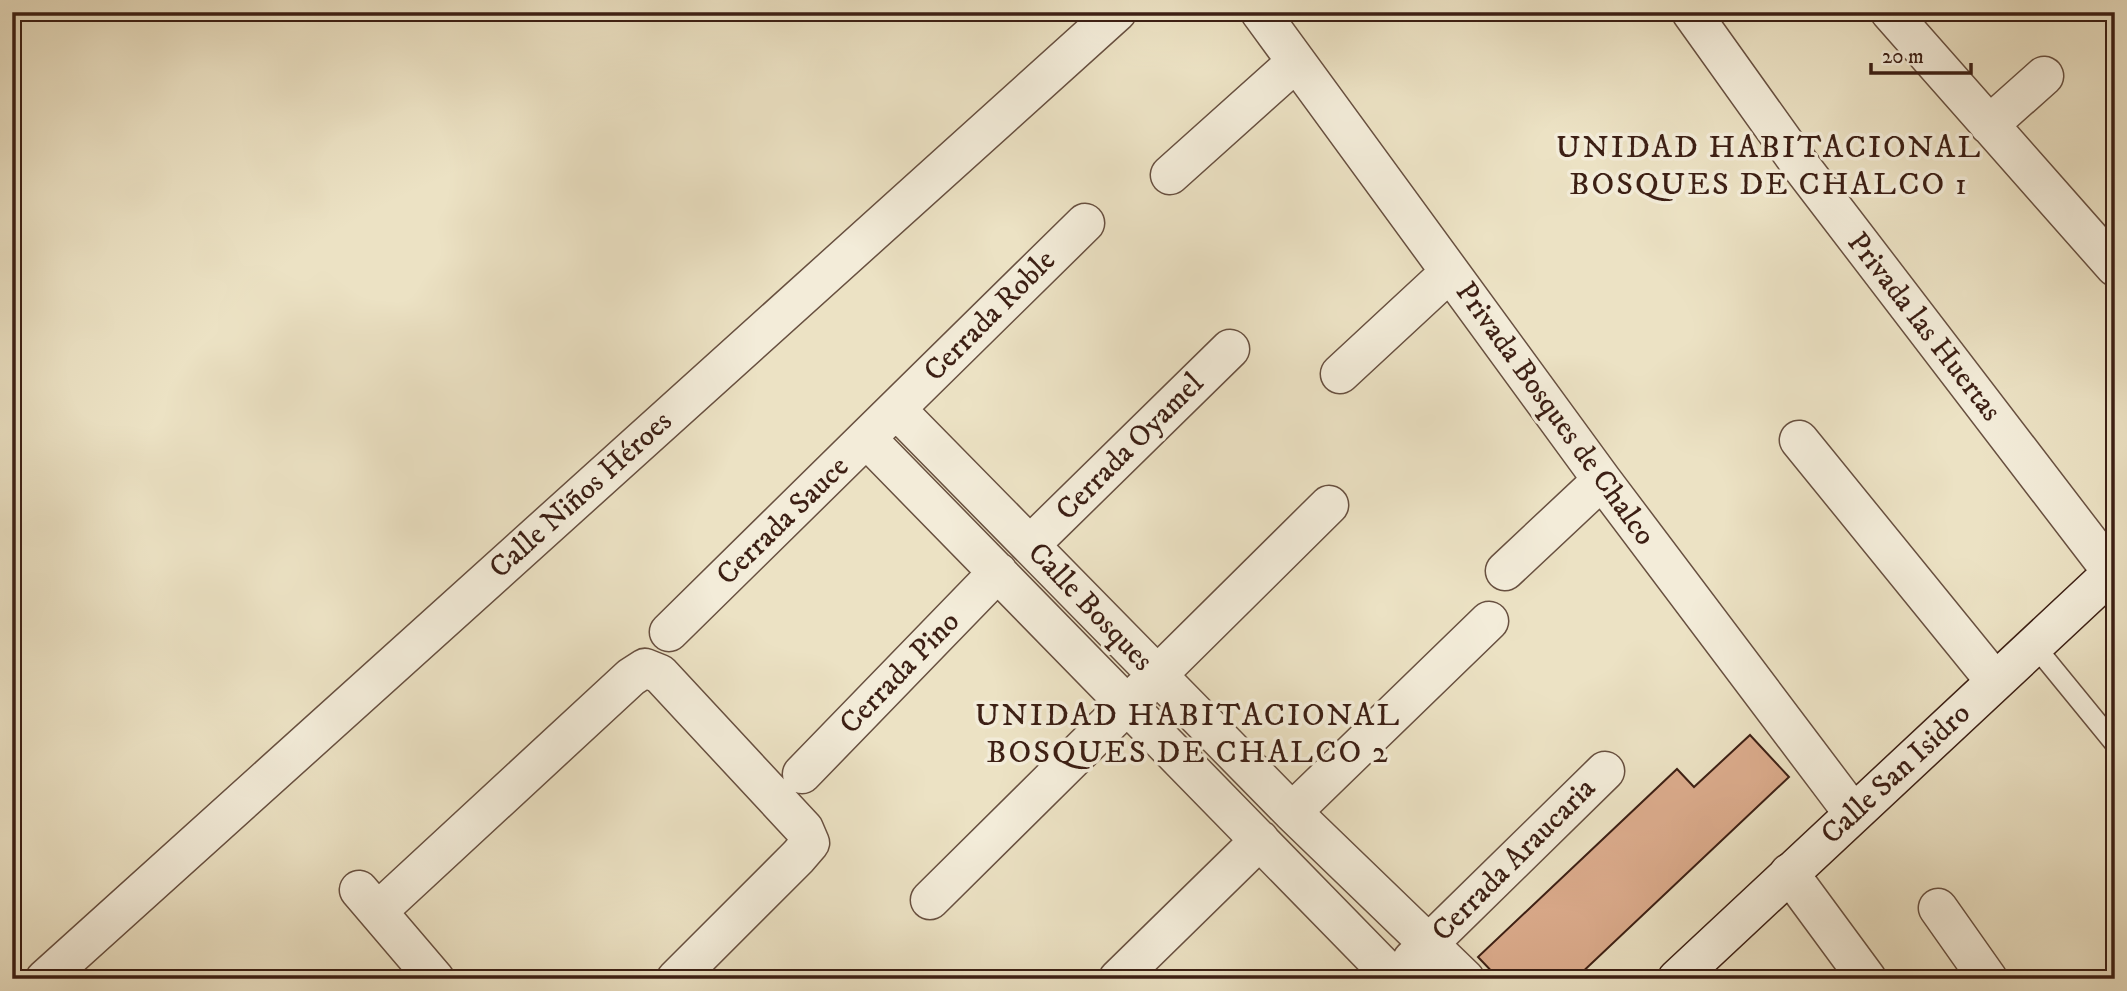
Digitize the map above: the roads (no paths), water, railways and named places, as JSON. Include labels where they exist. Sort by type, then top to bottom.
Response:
[{"type":"street","name":"Calle Niños Héroes","points":[[45,979],[86,964],[1117,12]]},
{"type":"street","name":"Privada Bosques de Chalco","points":[[1261,12],[1602,480],[1853,813]]},
{"type":"street","name":"Privada las Huertas","points":[[1691,12],[1801,166],[2113,570]]},
{"type":"street","points":[[1890,12],[2115,267]]},
{"type":"street","points":[[1170,175],[1296,62]]},
{"type":"street","points":[[1989,125],[2044,76]]},
{"type":"street","name":"Cerrada Roble","points":[[896,409],[1085,223]]},
{"type":"street","points":[[1340,374],[1450,272]]},
{"type":"street","name":"Cerrada Oyamel","points":[[1030,545],[1230,349]]},
{"type":"street","name":"Cerrada Sauce","points":[[669,632],[896,409]]},
{"type":"street","name":"Calle Bosques","points":[[896,409],[1156,675],[1465,979]]},
{"type":"street","name":"Calle Bosques","points":[[867,439],[1394,978]]},
{"type":"street","points":[[1799,440],[1995,681]]},
{"type":"street","points":[[1505,571],[1602,480]]},
{"type":"street","points":[[930,900],[1329,505]]},
{"type":"street","name":"Calle San Isidro","points":[[1677,979],[2113,570]]},
{"type":"street","name":"Cerrada Pino","points":[[802,774],[998,572]]},
{"type":"street","points":[[1293,812],[1489,621]]},
{"type":"street","points":[[435,979],[368,901],[631,677],[645,668],[660,674],[804,829],[810,843],[676,979]]},
{"type":"street","name":"Cerrada Araucaria","points":[[1394,978],[1605,771]]},
{"type":"street","points":[[1118,979],[1260,840]]},
{"type":"street","points":[[1788,873],[1867,979]]},
{"type":"street","points":[[1938,908],[1988,979]]},
{"type":"lane","points":[[2034,645],[2115,744]]},
{"type":"district","name":"UNIDAD HABITACIONAL BOSQUES DE CHALCO 1","points":[[1769,166]]},
{"type":"district","name":"UNIDAD HABITACIONAL BOSQUES DE CHALCO 2","points":[[1188,734]]}]
